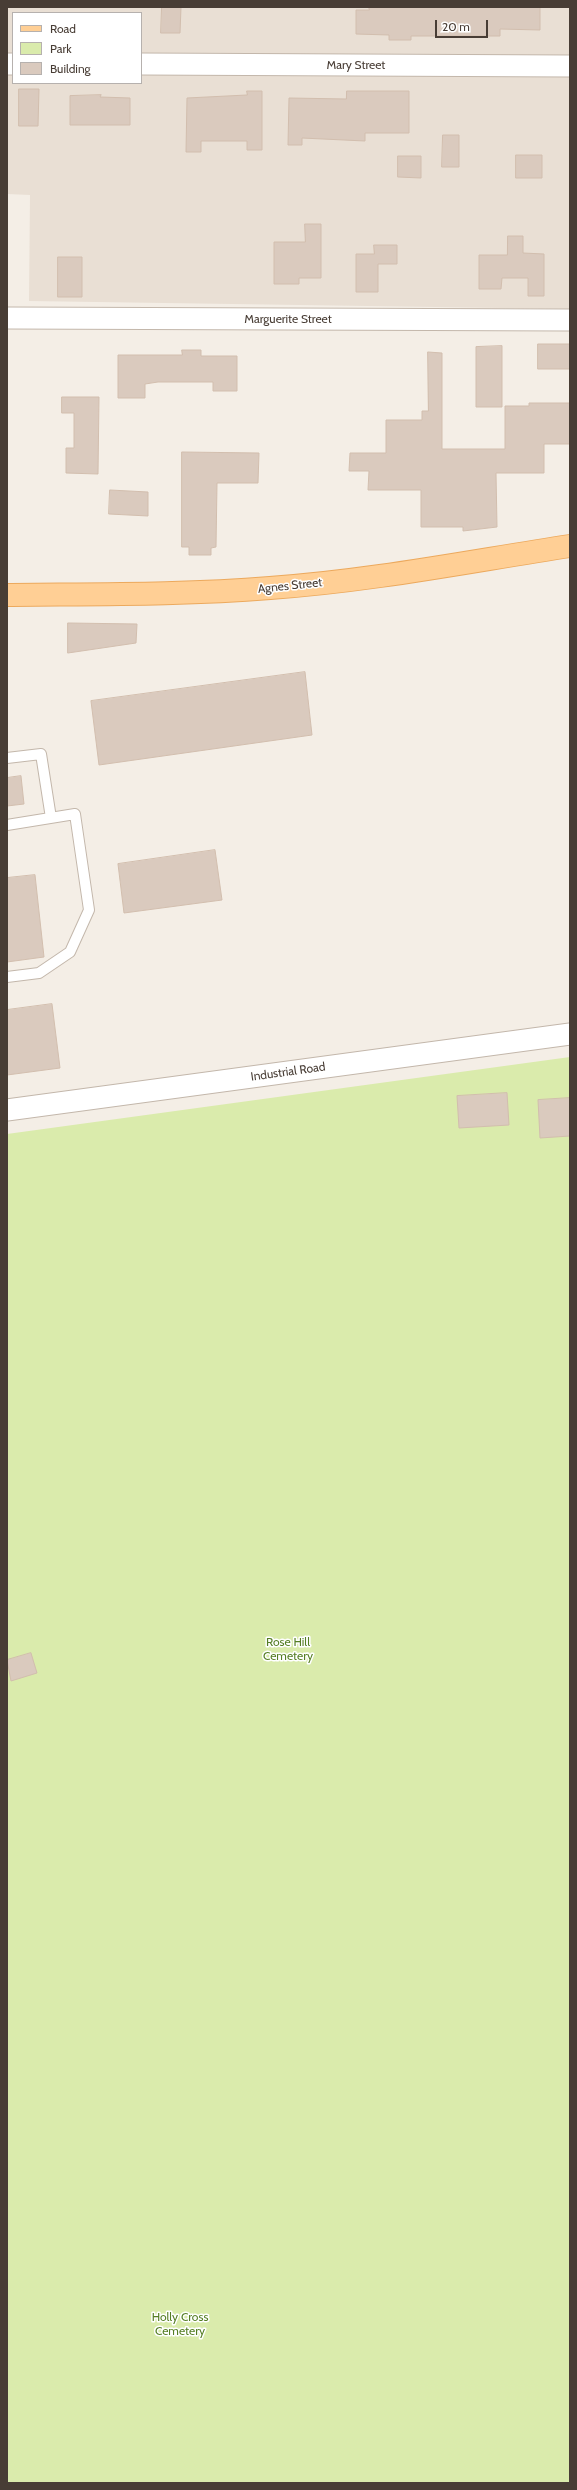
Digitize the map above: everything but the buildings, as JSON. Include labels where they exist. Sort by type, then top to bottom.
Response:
[{"type":"main road","name":"Agnes Street","points":[[7,595],[186,594],[272,588],[345,580],[570,546]]},
{"type":"street","name":"Mary Street","points":[[142,64],[570,66]]},
{"type":"street","name":"Marguerite Street","points":[[7,318],[570,320]]},
{"type":"street","name":"Industrial Road","points":[[7,1110],[570,1034]]},
{"type":"lane","points":[[7,758],[41,754],[51,818]]},
{"type":"lane","points":[[7,825],[75,814],[89,910],[70,952],[40,973],[7,977]]},
{"type":"shaded area","points":[[7,7],[570,7],[570,309],[29,301],[30,195],[7,194]]},
{"type":"green space","name":"Rose Hill Cemetery","points":[[570,1057],[570,2483],[7,2483],[7,1134]]},
{"type":"park label","name":"Holly Cross Cemetery","points":[[180,2324]]}]
